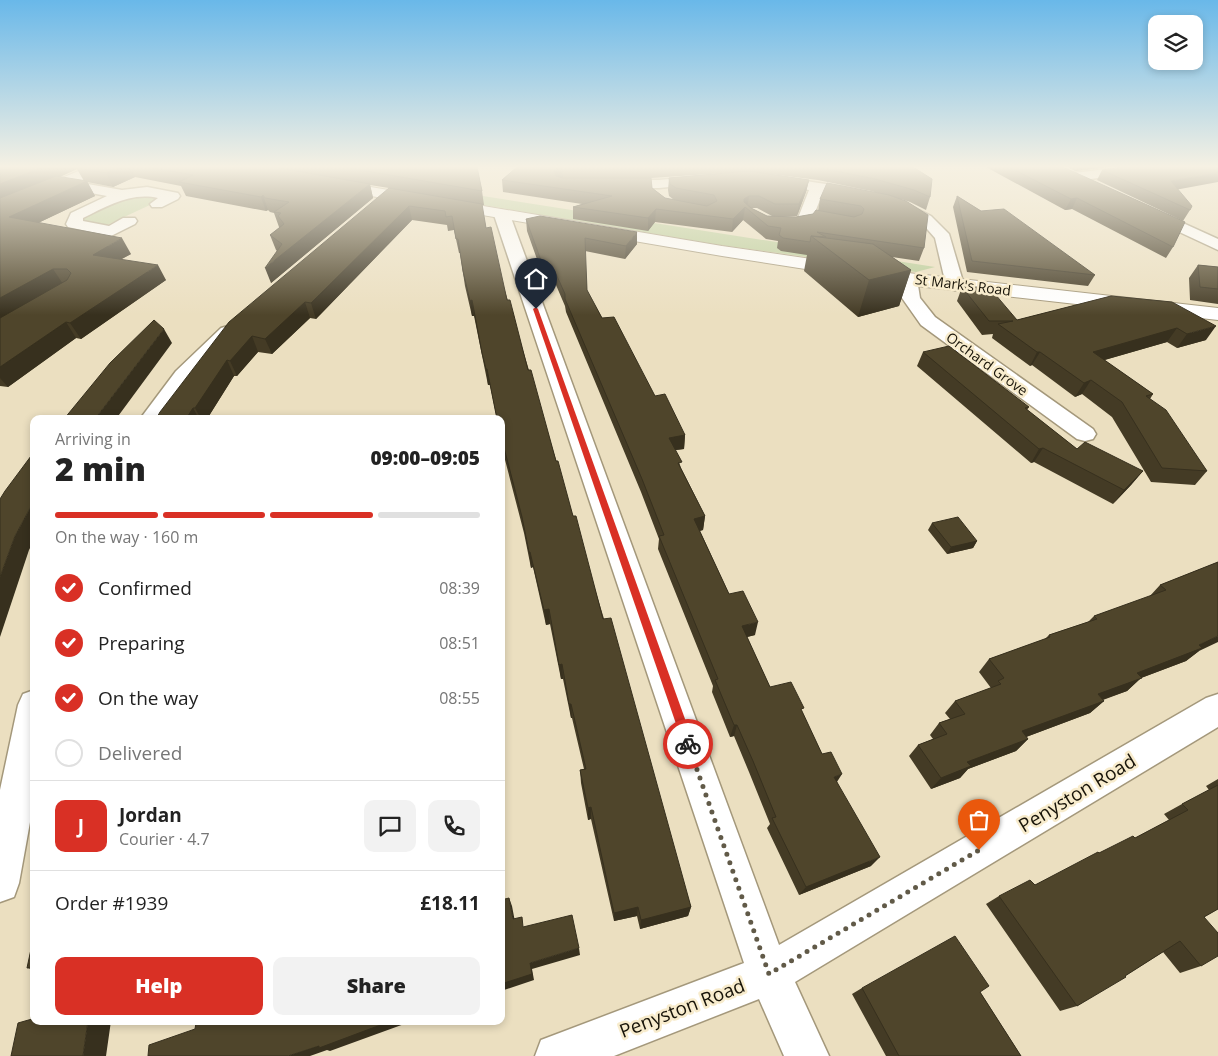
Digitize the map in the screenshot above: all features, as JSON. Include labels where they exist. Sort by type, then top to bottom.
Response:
[{"type":"street","points":[[76,216],[74,224],[111,231],[128,221]]},
{"type":"street","points":[[502,216],[769,974],[808,1056]]},
{"type":"street","name":"St Mark's Road","points":[[510,216],[908,279],[1218,314]]},
{"type":"street","points":[[760,221],[786,224],[804,222],[808,216]]},
{"type":"street","points":[[810,216],[825,219]]},
{"type":"street","points":[[919,216],[926,220],[943,237],[954,284]]},
{"type":"street","points":[[1157,216],[1218,245]]},
{"type":"street","name":"Orchard Grove","points":[[908,279],[912,298],[928,321],[1085,434]]},
{"type":"street","points":[[154,415],[183,375],[241,320]]},
{"type":"street","name":"Penyston Road","points":[[557,1056],[769,974],[1218,709]]},
{"type":"street","points":[[0,883],[30,726]]},
{"type":"green space","points":[[87,216],[126,216],[107,225],[98,226],[83,221]]},
{"type":"green space","points":[[550,216],[612,216],[935,267],[916,272],[720,245]]},
{"type":"building","points":[[0,216],[11,216],[9,217],[122,238],[93,255],[158,265],[70,323],[66,322],[0,367],[0,318],[67,280],[71,273],[67,269],[53,269],[0,298]]},
{"type":"building","points":[[278,216],[330,216],[265,268],[282,244],[270,235],[284,224]]},
{"type":"building","points":[[355,216],[399,216],[311,303],[305,302],[265,339],[252,336],[230,361],[227,360],[189,415],[158,415],[229,322]]},
{"type":"building","points":[[452,216],[484,216],[486,228],[491,227],[507,300],[510,300],[528,370],[531,370],[573,516],[576,516],[603,619],[611,618],[691,907],[641,920],[638,907],[614,913],[591,807],[588,808],[580,770],[586,769],[571,704],[569,704],[562,664],[559,665],[549,609],[544,610],[505,452],[505,415],[496,415],[472,300],[470,301],[458,239],[456,239]]},
{"type":"building","points":[[542,216],[637,232],[626,246],[585,238],[587,290],[602,318],[614,317],[655,396],[665,394],[685,435],[669,438],[682,462],[678,463],[705,516],[694,519],[729,594],[743,591],[758,622],[742,626],[770,687],[791,682],[804,708],[801,709],[822,754],[831,752],[842,774],[834,777],[880,857],[806,887],[772,818],[776,817],[753,761],[737,725],[734,725],[715,680],[718,679],[659,536],[664,535],[565,299],[565,294],[552,265],[543,266],[526,219]]},
{"type":"building","points":[[712,216],[736,216],[733,219]]},
{"type":"building","points":[[756,216],[928,216],[924,248],[817,232],[826,237],[811,236],[810,242],[783,238],[779,235],[781,228],[768,226]]},
{"type":"building","points":[[962,216],[1014,216],[1095,275],[972,261]]},
{"type":"building","points":[[1113,216],[1172,216],[1185,222],[1173,247]]},
{"type":"building","points":[[811,236],[873,244],[911,270],[869,280]]},
{"type":"building","points":[[1198,265],[1218,267],[1218,289],[1200,287]]},
{"type":"building","points":[[962,287],[989,287],[1017,320],[1111,296],[1172,302],[1216,326],[1187,334],[1177,328],[1093,352],[1153,394],[1146,396],[1166,410],[1207,471],[1162,468],[1122,402],[1091,380],[1084,383],[998,324],[1013,321],[989,321]]},
{"type":"building","points":[[154,320],[164,329],[98,415],[67,415],[110,363]]},
{"type":"building","points":[[949,346],[1029,407],[1025,408],[1077,449],[1085,442],[1143,471],[1124,490],[1043,448],[1039,449],[923,352]]},
{"type":"building","points":[[30,457],[30,508],[15,536],[0,577],[0,499]]},
{"type":"building","points":[[958,517],[977,541],[951,547],[932,523]]},
{"type":"building","points":[[1218,562],[1218,636],[1199,645],[1202,648],[1137,673],[1142,678],[1098,694],[1104,701],[1022,731],[1028,739],[967,762],[971,766],[941,778],[918,745],[947,734],[939,723],[965,714],[955,701],[1001,684],[998,681],[1004,678],[989,659],[1050,637],[1049,635],[1097,619],[1094,616],[1166,590],[1160,585]]},
{"type":"building","points":[[1218,785],[1218,909],[1204,917],[1218,933],[1218,956],[1201,966],[1180,941],[1126,977],[1077,1006],[999,896],[1030,880],[1035,885],[1098,852],[1133,836],[1135,838],[1188,810],[1182,804]]},
{"type":"building","points":[[509,898],[513,919],[522,917],[523,927],[572,915],[579,948],[530,963],[532,974],[505,983],[505,899]]},
{"type":"building","points":[[955,936],[989,986],[980,992],[1021,1056],[899,1056],[862,988]]},
{"type":"building","points":[[30,954],[30,967],[27,968]]},
{"type":"building","points":[[30,1020],[30,1025],[87,1025],[83,1056],[11,1056],[18,1023]]},
{"type":"building","points":[[196,1025],[380,1025],[319,1048],[319,1046],[288,1056],[148,1056],[149,1045],[195,1029]]},
{"type":"way so far","points":[[688,744],[769,974],[979,850]]},
{"type":"route","points":[[536,309],[688,744]]}]
